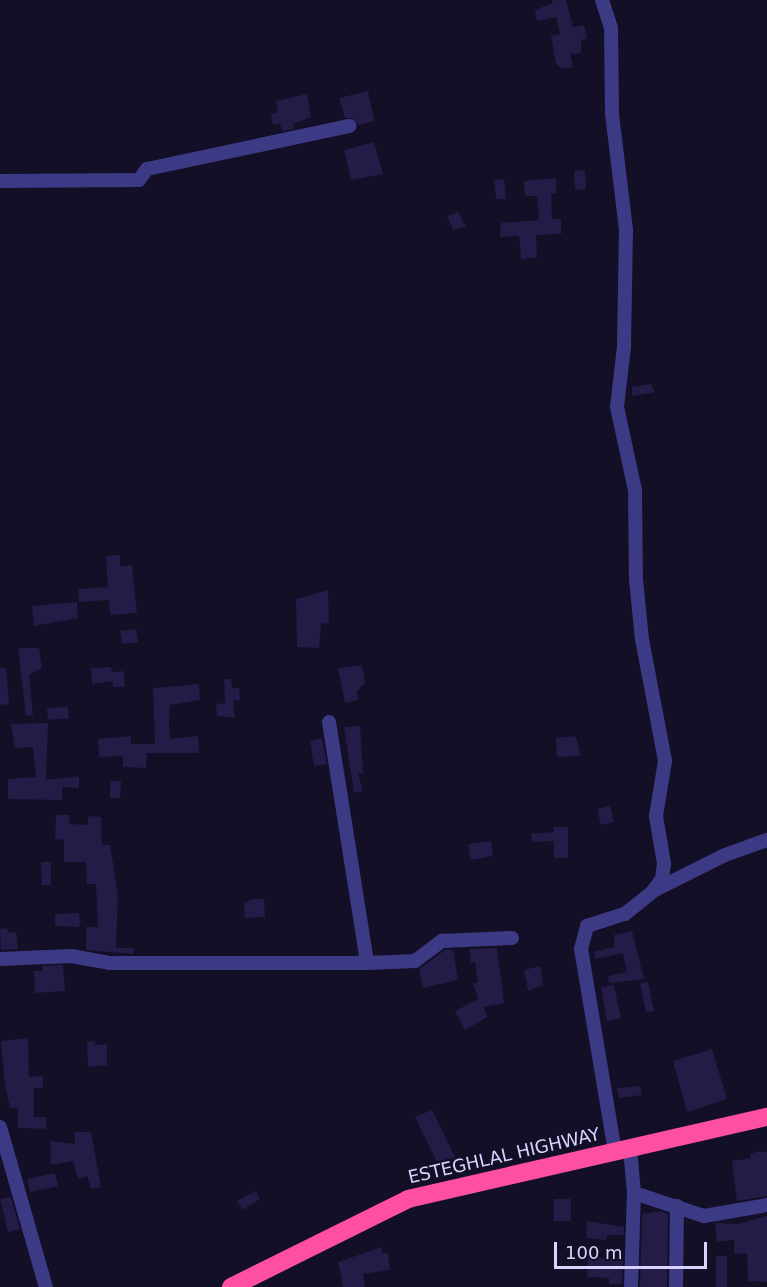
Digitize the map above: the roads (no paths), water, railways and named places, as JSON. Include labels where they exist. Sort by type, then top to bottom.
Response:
[{"type":"highway","name":"ESTEGHLAL HIGHWAY","points":[[231,1287],[408,1199],[767,1117]]},
{"type":"street","points":[[602,0],[611,28],[612,114],[626,229],[624,347],[617,407],[635,490],[636,580],[642,639],[664,761],[656,816],[664,864],[662,879],[653,891]]},
{"type":"street","points":[[0,181],[139,180],[147,169],[349,126]]},
{"type":"street","points":[[329,722],[367,963]]},
{"type":"street","points":[[631,1287],[634,1193],[622,1150],[582,937],[587,926],[625,914],[653,891],[725,855],[767,840]]},
{"type":"street","points":[[0,959],[71,956],[109,963],[367,963],[415,961],[442,941],[512,938]]},
{"type":"street","points":[[0,1127],[45,1287]]},
{"type":"street","points":[[634,1193],[704,1216],[767,1205]]},
{"type":"street","points":[[676,1287],[677,1206]]}]
